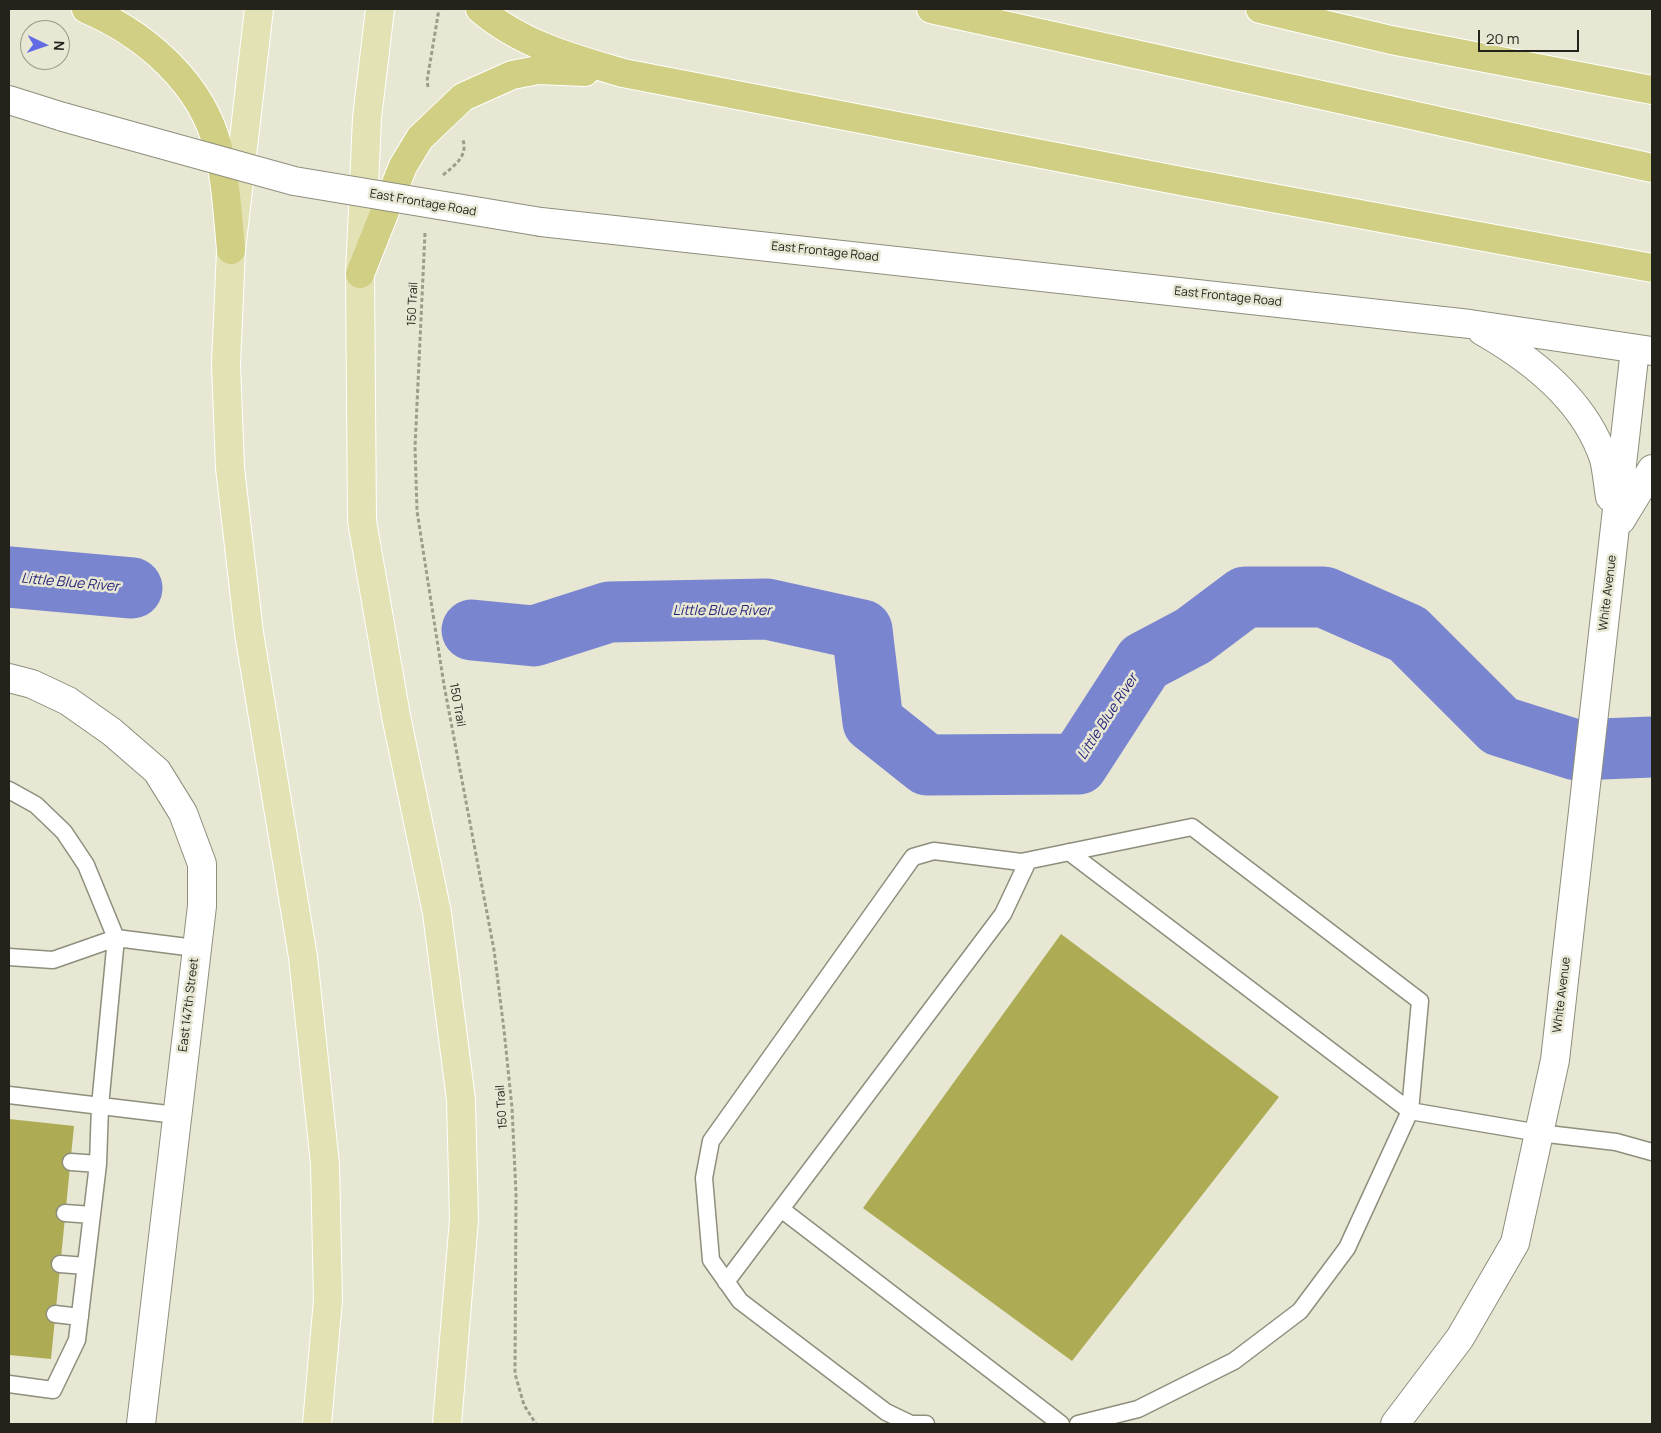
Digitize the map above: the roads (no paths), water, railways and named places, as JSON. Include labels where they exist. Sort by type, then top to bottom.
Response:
[{"type":"highway","points":[[86,9],[109,19],[138,38],[168,63],[190,89],[204,112],[218,146],[226,190],[231,250]]},
{"type":"highway","points":[[480,9],[494,21],[548,50],[622,73],[1186,182],[1652,268]]},
{"type":"highway","points":[[931,9],[1652,168]]},
{"type":"highway","points":[[1260,9],[1391,40],[1652,90]]},
{"type":"highway","points":[[360,274],[403,166],[420,138],[463,97],[512,75],[538,70],[622,73]]},
{"type":"main road","points":[[259,9],[231,250],[226,364],[230,468],[249,633],[303,957],[325,1164],[328,1300],[317,1424]]},
{"type":"main road","points":[[380,9],[367,118],[360,274],[362,521],[396,716],[437,913],[461,1100],[464,1219],[447,1424]]},
{"type":"street","name":"East Frontage Road","points":[[9,100],[63,117],[294,181],[541,222],[1470,324],[1644,350]]},
{"type":"street","name":"White Avenue","points":[[1470,324],[1502,342],[1548,376],[1579,410],[1604,459],[1616,528]]},
{"type":"street","name":"White Avenue","points":[[1395,1424],[1460,1338],[1514,1243],[1555,1060],[1616,528],[1644,350]]},
{"type":"street","points":[[1616,528],[1652,469]]},
{"type":"street","name":"East 147th Street","points":[[9,678],[32,684],[68,701],[112,732],[157,771],[183,814],[202,864],[202,906],[141,1424]]},
{"type":"lane","points":[[9,790],[36,805],[64,832],[86,865],[116,938],[100,1106],[98,1164],[77,1340],[53,1390],[9,1384]]},
{"type":"lane","points":[[926,1424],[912,1424],[886,1412],[740,1301],[710,1260],[704,1178],[711,1141],[913,858],[934,852],[1020,862],[1192,827],[1420,1001],[1410,1111],[1346,1248],[1300,1311],[1234,1361],[1138,1409],[1078,1424]]},
{"type":"lane","points":[[1069,852],[1410,1111],[1539,1133],[1616,1142],[1652,1152]]},
{"type":"lane","points":[[726,1282],[1003,914],[1028,861]]},
{"type":"lane","points":[[9,957],[52,960],[116,938],[196,948]]},
{"type":"lane","points":[[9,1095],[176,1115]]},
{"type":"lane","points":[[71,1162],[98,1164]]},
{"type":"lane","points":[[781,1209],[1061,1424]]},
{"type":"lane","points":[[65,1213],[92,1215]]},
{"type":"lane","points":[[60,1264],[86,1266]]},
{"type":"lane","points":[[56,1314],[80,1317]]},
{"type":"waterway","name":"Little Blue River","points":[[9,577],[132,588]]},
{"type":"waterway","name":"Little Blue River","points":[[472,630],[534,636],[609,612],[767,609],[862,630],[873,722],[927,765],[1078,764],[1144,662],[1193,636],[1245,597],[1324,597],[1408,634],[1500,726],[1576,750],[1652,747]]}]
